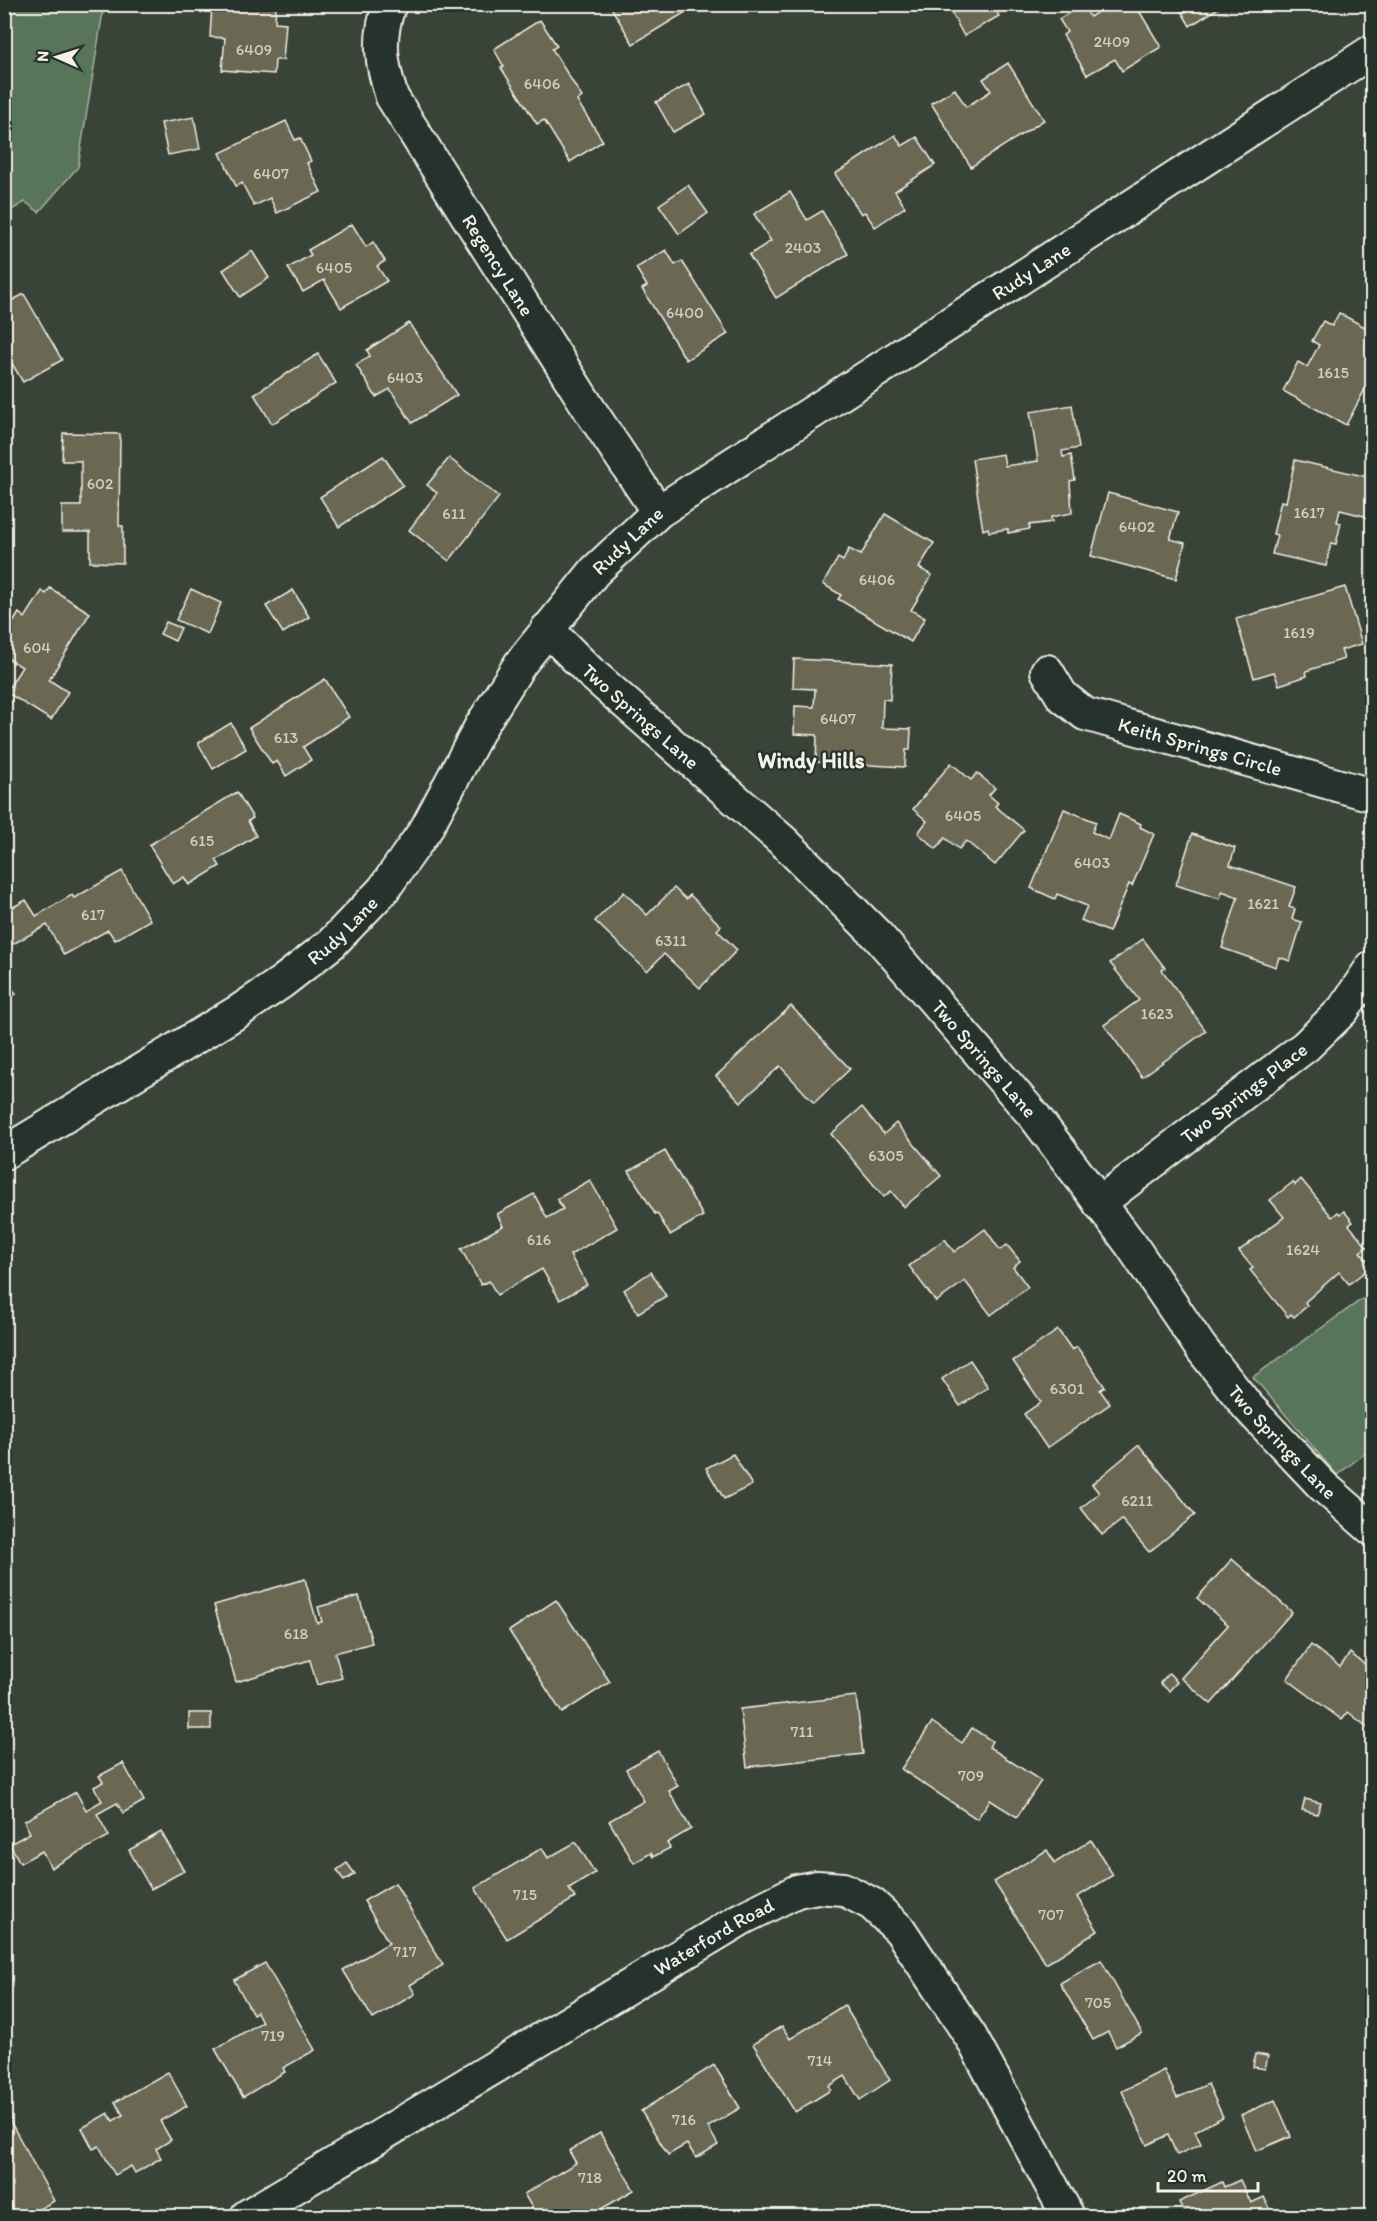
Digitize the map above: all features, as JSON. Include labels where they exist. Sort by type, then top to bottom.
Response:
[{"type":"street","name":"Regency Lane","points":[[390,4],[384,20],[380,48],[383,70],[392,97],[590,410],[658,513]]},
{"type":"street","name":"Rudy Lane","points":[[4,1153],[239,1011],[332,944],[383,890],[426,829],[481,726],[520,664],[595,571],[658,513],[1372,51]]},
{"type":"street","name":"Two Springs Lane","points":[[547,629],[590,672],[784,842],[878,936],[1035,1116],[1201,1348],[1248,1407],[1323,1486],[1372,1529]]},
{"type":"street","name":"Keith Springs Circle","points":[[1047,671],[1062,696],[1085,714],[1372,795]]},
{"type":"street","name":"Two Springs Place","points":[[1099,1203],[1306,1046],[1342,1010],[1372,967]]},
{"type":"street","name":"Waterford Road","points":[[247,2217],[741,1919],[797,1891],[817,1887],[843,1889],[872,1904],[900,1930],[971,2037],[1068,2217]]},
{"type":"green space","points":[[4,5],[104,5],[78,167],[39,212],[25,202],[5,214]]},
{"type":"green space","points":[[1372,1292],[1372,1448],[1337,1475],[1253,1377]]},
{"type":"building","points":[[609,4],[692,4],[694,7],[633,44]]},
{"type":"building","points":[[947,4],[993,4],[999,16],[964,36]]},
{"type":"building","points":[[1083,4],[1090,17],[1110,4],[1135,4],[1161,47],[1122,71],[1115,59],[1087,75],[1063,35],[1067,32],[1059,19]]},
{"type":"building","points":[[1177,4],[1225,4],[1190,26]]},
{"type":"building","points":[[212,5],[276,5],[275,22],[286,23],[283,60],[275,60],[274,74],[222,70],[225,38],[210,37]]},
{"type":"building","points":[[540,20],[557,46],[552,49],[582,97],[577,101],[603,141],[570,162],[544,120],[537,124],[501,68],[504,67],[494,49]]},
{"type":"building","points":[[1008,63],[1044,120],[971,167],[931,103],[955,89],[966,107],[991,91],[983,79]]},
{"type":"building","points":[[689,84],[706,114],[673,132],[656,102]]},
{"type":"building","points":[[194,117],[200,149],[168,155],[161,123]]},
{"type":"building","points":[[286,121],[295,140],[300,138],[311,161],[307,163],[321,192],[277,213],[270,198],[254,206],[242,183],[236,186],[220,153]]},
{"type":"building","points":[[895,135],[902,146],[917,137],[935,165],[895,191],[905,207],[875,227],[865,212],[861,214],[835,174]]},
{"type":"building","points":[[688,185],[708,213],[679,234],[659,205]]},
{"type":"building","points":[[790,192],[807,220],[822,211],[848,254],[776,298],[749,255],[771,241],[754,214]]},
{"type":"building","points":[[352,224],[366,247],[373,242],[385,261],[377,266],[387,281],[341,308],[324,280],[303,292],[288,268],[311,255],[308,250]]},
{"type":"building","points":[[666,250],[675,265],[682,261],[728,334],[686,360],[642,289],[647,286],[636,268]]},
{"type":"building","points":[[252,251],[269,278],[240,297],[223,270]]},
{"type":"building","points":[[4,277],[8,284],[5,286],[13,300],[24,294],[62,360],[23,382],[11,362],[8,365],[4,359]]},
{"type":"building","points":[[1339,313],[1372,331],[1372,376],[1346,425],[1283,391],[1298,362],[1307,367],[1319,345],[1312,341],[1323,321],[1332,326]]},
{"type":"building","points":[[409,323],[457,395],[412,423],[390,389],[376,397],[356,365],[370,356],[367,350]]},
{"type":"building","points":[[318,354],[336,383],[272,424],[254,394]]},
{"type":"building","points":[[1072,405],[1079,448],[1062,451],[1063,457],[1071,455],[1075,480],[1070,481],[1072,513],[1051,517],[1052,522],[1029,525],[1030,529],[1008,533],[1008,529],[989,532],[988,528],[983,530],[972,459],[1003,454],[1005,466],[1038,461],[1030,412]]},
{"type":"building","points":[[63,433],[120,434],[119,526],[123,526],[123,563],[90,562],[90,532],[62,532],[62,506],[81,506],[81,461],[62,461]]},
{"type":"building","points":[[383,456],[403,485],[339,527],[320,497]]},
{"type":"building","points":[[449,458],[499,497],[449,561],[409,530],[437,493],[427,485]]},
{"type":"building","points":[[1295,460],[1372,478],[1372,518],[1340,510],[1337,522],[1341,523],[1336,544],[1331,543],[1326,566],[1272,554],[1277,535],[1273,534],[1281,501],[1286,502]]},
{"type":"building","points":[[1108,493],[1178,512],[1170,539],[1185,543],[1176,579],[1091,556]]},
{"type":"building","points":[[885,514],[934,543],[919,568],[932,575],[911,610],[925,618],[911,642],[838,599],[841,595],[823,584],[838,558],[843,561],[849,549],[861,555]]},
{"type":"building","points":[[1345,587],[1362,644],[1341,650],[1344,659],[1306,671],[1307,676],[1279,685],[1274,672],[1254,678],[1236,619]]},
{"type":"building","points":[[50,588],[90,613],[49,680],[68,692],[51,720],[6,692],[22,667],[4,656],[4,637],[19,613],[25,618],[42,591],[46,594]]},
{"type":"building","points":[[191,589],[221,603],[208,634],[176,620]]},
{"type":"building","points":[[293,590],[309,617],[283,633],[266,606]]},
{"type":"building","points":[[166,622],[181,628],[175,641],[160,634]]},
{"type":"building","points":[[794,659],[892,664],[890,700],[883,699],[882,728],[911,729],[910,750],[906,750],[905,767],[816,762],[817,735],[794,734],[795,706],[814,707],[815,689],[793,688]]},
{"type":"building","points":[[325,679],[349,717],[303,747],[311,760],[286,776],[277,761],[272,764],[249,728]]},
{"type":"building","points":[[231,723],[246,749],[213,769],[198,743]]},
{"type":"building","points":[[951,763],[971,780],[977,773],[995,788],[989,795],[998,803],[995,806],[1024,830],[995,865],[966,841],[959,849],[945,838],[936,849],[918,833],[927,821],[913,809]]},
{"type":"building","points":[[237,792],[253,818],[248,821],[256,836],[216,860],[220,866],[189,885],[184,877],[173,884],[149,845]]},
{"type":"building","points":[[1064,809],[1096,822],[1092,832],[1109,840],[1119,814],[1141,824],[1140,827],[1154,834],[1132,886],[1129,884],[1109,932],[1081,920],[1087,906],[1057,894],[1055,899],[1031,888]]},
{"type":"building","points":[[1192,834],[1235,848],[1230,865],[1296,887],[1289,907],[1295,909],[1292,919],[1302,922],[1290,961],[1279,957],[1276,967],[1222,948],[1238,897],[1222,891],[1220,899],[1176,885]]},
{"type":"building","points":[[122,871],[150,920],[115,940],[108,930],[64,955],[47,925],[13,944],[4,928],[4,912],[26,900],[36,916],[72,895],[74,898]]},
{"type":"building","points":[[674,888],[686,899],[690,895],[721,926],[717,930],[737,950],[700,988],[664,954],[647,971],[595,921],[624,892],[647,915]]},
{"type":"building","points":[[1143,939],[1165,968],[1162,970],[1206,1031],[1142,1077],[1104,1025],[1139,1000],[1110,963]]},
{"type":"building","points":[[4,975],[16,994],[4,1001]]},
{"type":"building","points":[[791,1006],[850,1069],[814,1103],[780,1066],[741,1102],[716,1076]]},
{"type":"building","points":[[862,1107],[884,1134],[896,1123],[941,1176],[904,1207],[891,1191],[884,1197],[831,1134]]},
{"type":"building","points":[[665,1151],[703,1216],[670,1235],[629,1171]]},
{"type":"building","points":[[1301,1179],[1332,1217],[1344,1211],[1353,1222],[1349,1225],[1367,1247],[1360,1252],[1372,1266],[1349,1284],[1339,1272],[1305,1302],[1307,1306],[1294,1317],[1291,1314],[1288,1317],[1250,1270],[1253,1268],[1239,1251],[1284,1217],[1270,1200],[1293,1182],[1295,1185]]},
{"type":"building","points":[[590,1180],[617,1228],[570,1255],[587,1285],[560,1300],[542,1269],[497,1295],[489,1281],[481,1285],[461,1249],[503,1226],[497,1214],[534,1194],[547,1218],[563,1209],[557,1199]]},
{"type":"building","points":[[985,1229],[1000,1250],[1007,1245],[1020,1261],[1013,1267],[1028,1287],[991,1315],[965,1281],[936,1302],[909,1266],[945,1239],[954,1252]]},
{"type":"building","points":[[651,1272],[666,1296],[638,1313],[624,1290]]},
{"type":"building","points":[[1058,1330],[1072,1350],[1077,1347],[1105,1387],[1100,1390],[1110,1404],[1047,1448],[1024,1414],[1041,1402],[1013,1361]]},
{"type":"building","points":[[970,1360],[988,1387],[960,1406],[942,1379]]},
{"type":"building","points":[[1139,1445],[1195,1515],[1149,1552],[1122,1520],[1102,1535],[1081,1508],[1099,1493],[1092,1484]]},
{"type":"building","points":[[733,1454],[752,1485],[724,1499],[706,1468]]},
{"type":"building","points":[[1232,1559],[1292,1612],[1211,1704],[1181,1678],[1228,1625],[1197,1598]]},
{"type":"building","points":[[305,1579],[317,1623],[322,1622],[318,1607],[359,1596],[372,1643],[335,1653],[342,1678],[317,1685],[310,1660],[236,1682],[214,1605]]},
{"type":"building","points":[[556,1600],[610,1682],[562,1713],[509,1631]]},
{"type":"building","points":[[1311,1645],[1340,1667],[1350,1653],[1368,1667],[1372,1662],[1371,1730],[1348,1712],[1342,1720],[1287,1679]]},
{"type":"building","points":[[1169,1673],[1177,1682],[1169,1691],[1160,1683]]},
{"type":"building","points":[[856,1696],[863,1754],[747,1767],[740,1709]]},
{"type":"building","points":[[189,1713],[211,1713],[211,1729],[189,1729]]},
{"type":"building","points":[[932,1722],[962,1743],[972,1728],[992,1741],[989,1747],[1041,1781],[1017,1817],[990,1800],[977,1819],[901,1769]]},
{"type":"building","points":[[658,1751],[678,1786],[669,1791],[691,1829],[667,1843],[670,1848],[653,1857],[651,1853],[634,1863],[609,1821],[644,1801],[626,1769]]},
{"type":"building","points":[[123,1763],[144,1801],[123,1813],[117,1803],[97,1814],[109,1836],[51,1868],[42,1851],[20,1863],[10,1844],[30,1833],[24,1821],[76,1792],[86,1810],[102,1801],[94,1787],[103,1782],[99,1776]]},
{"type":"building","points":[[1305,1799],[1321,1803],[1317,1814],[1302,1810]]},
{"type":"building","points":[[161,1832],[184,1871],[151,1889],[129,1850]]},
{"type":"building","points":[[1091,1840],[1113,1875],[1077,1897],[1098,1931],[1046,1964],[994,1882],[1047,1850],[1055,1863]]},
{"type":"building","points":[[576,1842],[595,1873],[569,1889],[575,1898],[507,1939],[475,1888],[542,1848],[548,1858]]},
{"type":"building","points":[[347,1863],[355,1874],[344,1881],[337,1870]]},
{"type":"building","points":[[395,1883],[443,1965],[410,1985],[415,1994],[373,2019],[343,1970],[389,1943],[364,1901]]},
{"type":"building","points":[[1101,1960],[1142,2033],[1116,2047],[1108,2032],[1093,2040],[1060,1983]]},
{"type":"building","points":[[265,1963],[315,2050],[283,2068],[285,2072],[243,2097],[215,2049],[262,2022],[257,2012],[253,2014],[234,1980]]},
{"type":"building","points":[[844,2005],[890,2080],[860,2100],[845,2076],[829,2086],[831,2090],[795,2112],[753,2044],[782,2026],[790,2039]]},
{"type":"building","points":[[1255,2054],[1268,2056],[1265,2069],[1253,2067]]},
{"type":"building","points":[[714,2065],[740,2108],[708,2127],[718,2145],[696,2158],[687,2144],[668,2155],[641,2111]]},
{"type":"building","points":[[1164,2070],[1177,2098],[1208,2084],[1223,2117],[1195,2131],[1201,2144],[1177,2155],[1168,2135],[1147,2145],[1122,2091]]},
{"type":"building","points":[[168,2072],[187,2106],[160,2121],[171,2140],[156,2149],[161,2158],[135,2173],[131,2166],[115,2175],[99,2146],[93,2149],[82,2128],[108,2113],[113,2121],[123,2115],[115,2102]]},
{"type":"building","points":[[1275,2100],[1291,2136],[1256,2151],[1241,2115]]},
{"type":"building","points":[[9,2119],[54,2201],[26,2216],[4,2216],[4,2122]]},
{"type":"building","points":[[600,2133],[634,2190],[594,2213],[596,2216],[556,2216],[552,2210],[542,2216],[537,2216],[524,2194],[576,2163],[569,2151]]},
{"type":"building","points":[[1240,2180],[1251,2203],[1264,2197],[1273,2216],[1186,2216],[1179,2202],[1222,2182],[1224,2187]]},
{"type":"district","name":"Windy Hills","points":[[811,760]]}]
